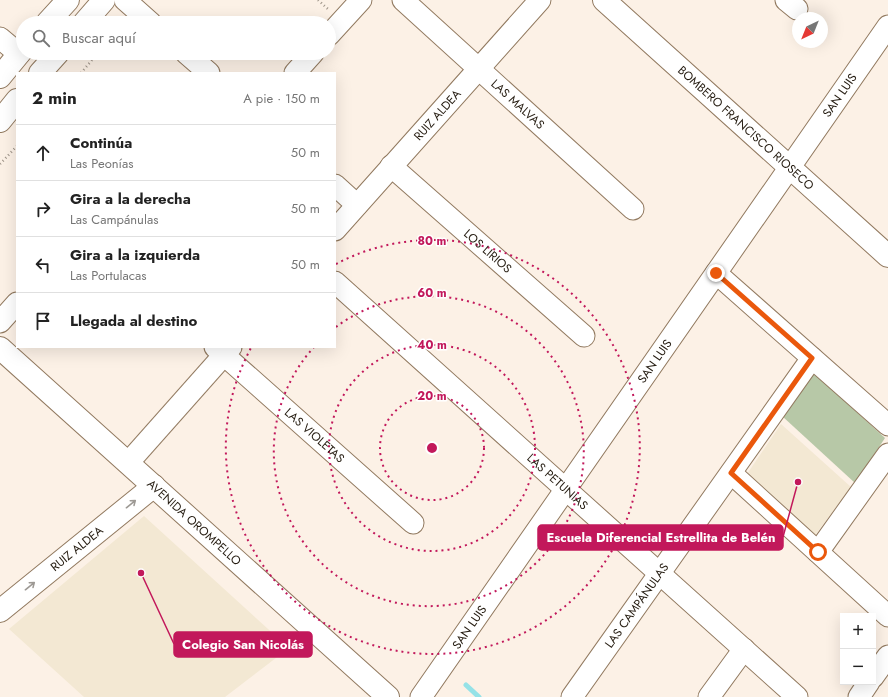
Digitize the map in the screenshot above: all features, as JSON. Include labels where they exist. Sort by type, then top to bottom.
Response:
[{"type":"main road","points":[[53,16],[68,0]]},
{"type":"main road","points":[[90,16],[104,0]]},
{"type":"main road","name":"BOMBERO FRANCISCO RIOSECO","points":[[604,0],[790,168],[887,252]]},
{"type":"main road","points":[[0,77],[16,58]]},
{"type":"main road","points":[[41,72],[52,60]]},
{"type":"main road","points":[[0,121],[16,101]]},
{"type":"main road","name":"AVENIDA OROMPELLO","points":[[0,348],[388,697]]},
{"type":"main road","name":"RUIZ ALDEA","points":[[0,611],[154,486]]},
{"type":"street","points":[[125,0],[143,16]]},
{"type":"street","points":[[336,28],[361,0]]},
{"type":"street","name":"LAS MALVAS","points":[[403,0],[633,209]]},
{"type":"street","name":"RUIZ ALDEA","points":[[336,229],[540,0]]},
{"type":"street","name":"SAN LUIS","points":[[421,697],[888,26]]},
{"type":"street","points":[[0,38],[16,49]]},
{"type":"street","points":[[194,60],[208,72]]},
{"type":"street","points":[[296,72],[307,60]]},
{"type":"street","name":"LOS LIRIOS","points":[[392,166],[584,336]]},
{"type":"street","points":[[336,186],[357,205]]},
{"type":"street","points":[[716,273],[888,425]]},
{"type":"street","name":"LAS PETUNIAS","points":[[336,283],[797,697]]},
{"type":"street","points":[[0,322],[16,304]]},
{"type":"street","points":[[128,463],[223,350]]},
{"type":"street","name":"LAS VIOLETAS","points":[[223,350],[413,523]]},
{"type":"street","name":"LAS CAMPÁNULAS","points":[[572,697],[812,358]]},
{"type":"street","points":[[818,552],[888,454]]},
{"type":"street","points":[[731,473],[888,616]]},
{"type":"street","points":[[709,697],[744,649]]},
{"type":"street","points":[[876,673],[888,656]]},
{"type":"street","points":[[859,697],[868,685]]},
{"type":"path","points":[[82,72],[92,60]]},
{"type":"path","points":[[0,164],[16,147]]},
{"type":"shaded area","points":[[781,424],[851,487],[813,538],[745,477]]},
{"type":"shaded area","points":[[144,516],[289,648],[225,697],[84,697],[9,629]]},
{"type":"green space","points":[[813,372],[885,438],[855,483],[782,416]]},
{"type":"waterway","points":[[466,685],[479,697]]},
{"type":"place","name":"Escuela Diferencial Estrellita de Belén","points":[[798,482]]},
{"type":"place","name":"Colegio San Nicolás","points":[[141,573]]},
{"type":"route","points":[[716,273],[812,358],[731,473],[818,552]]}]
